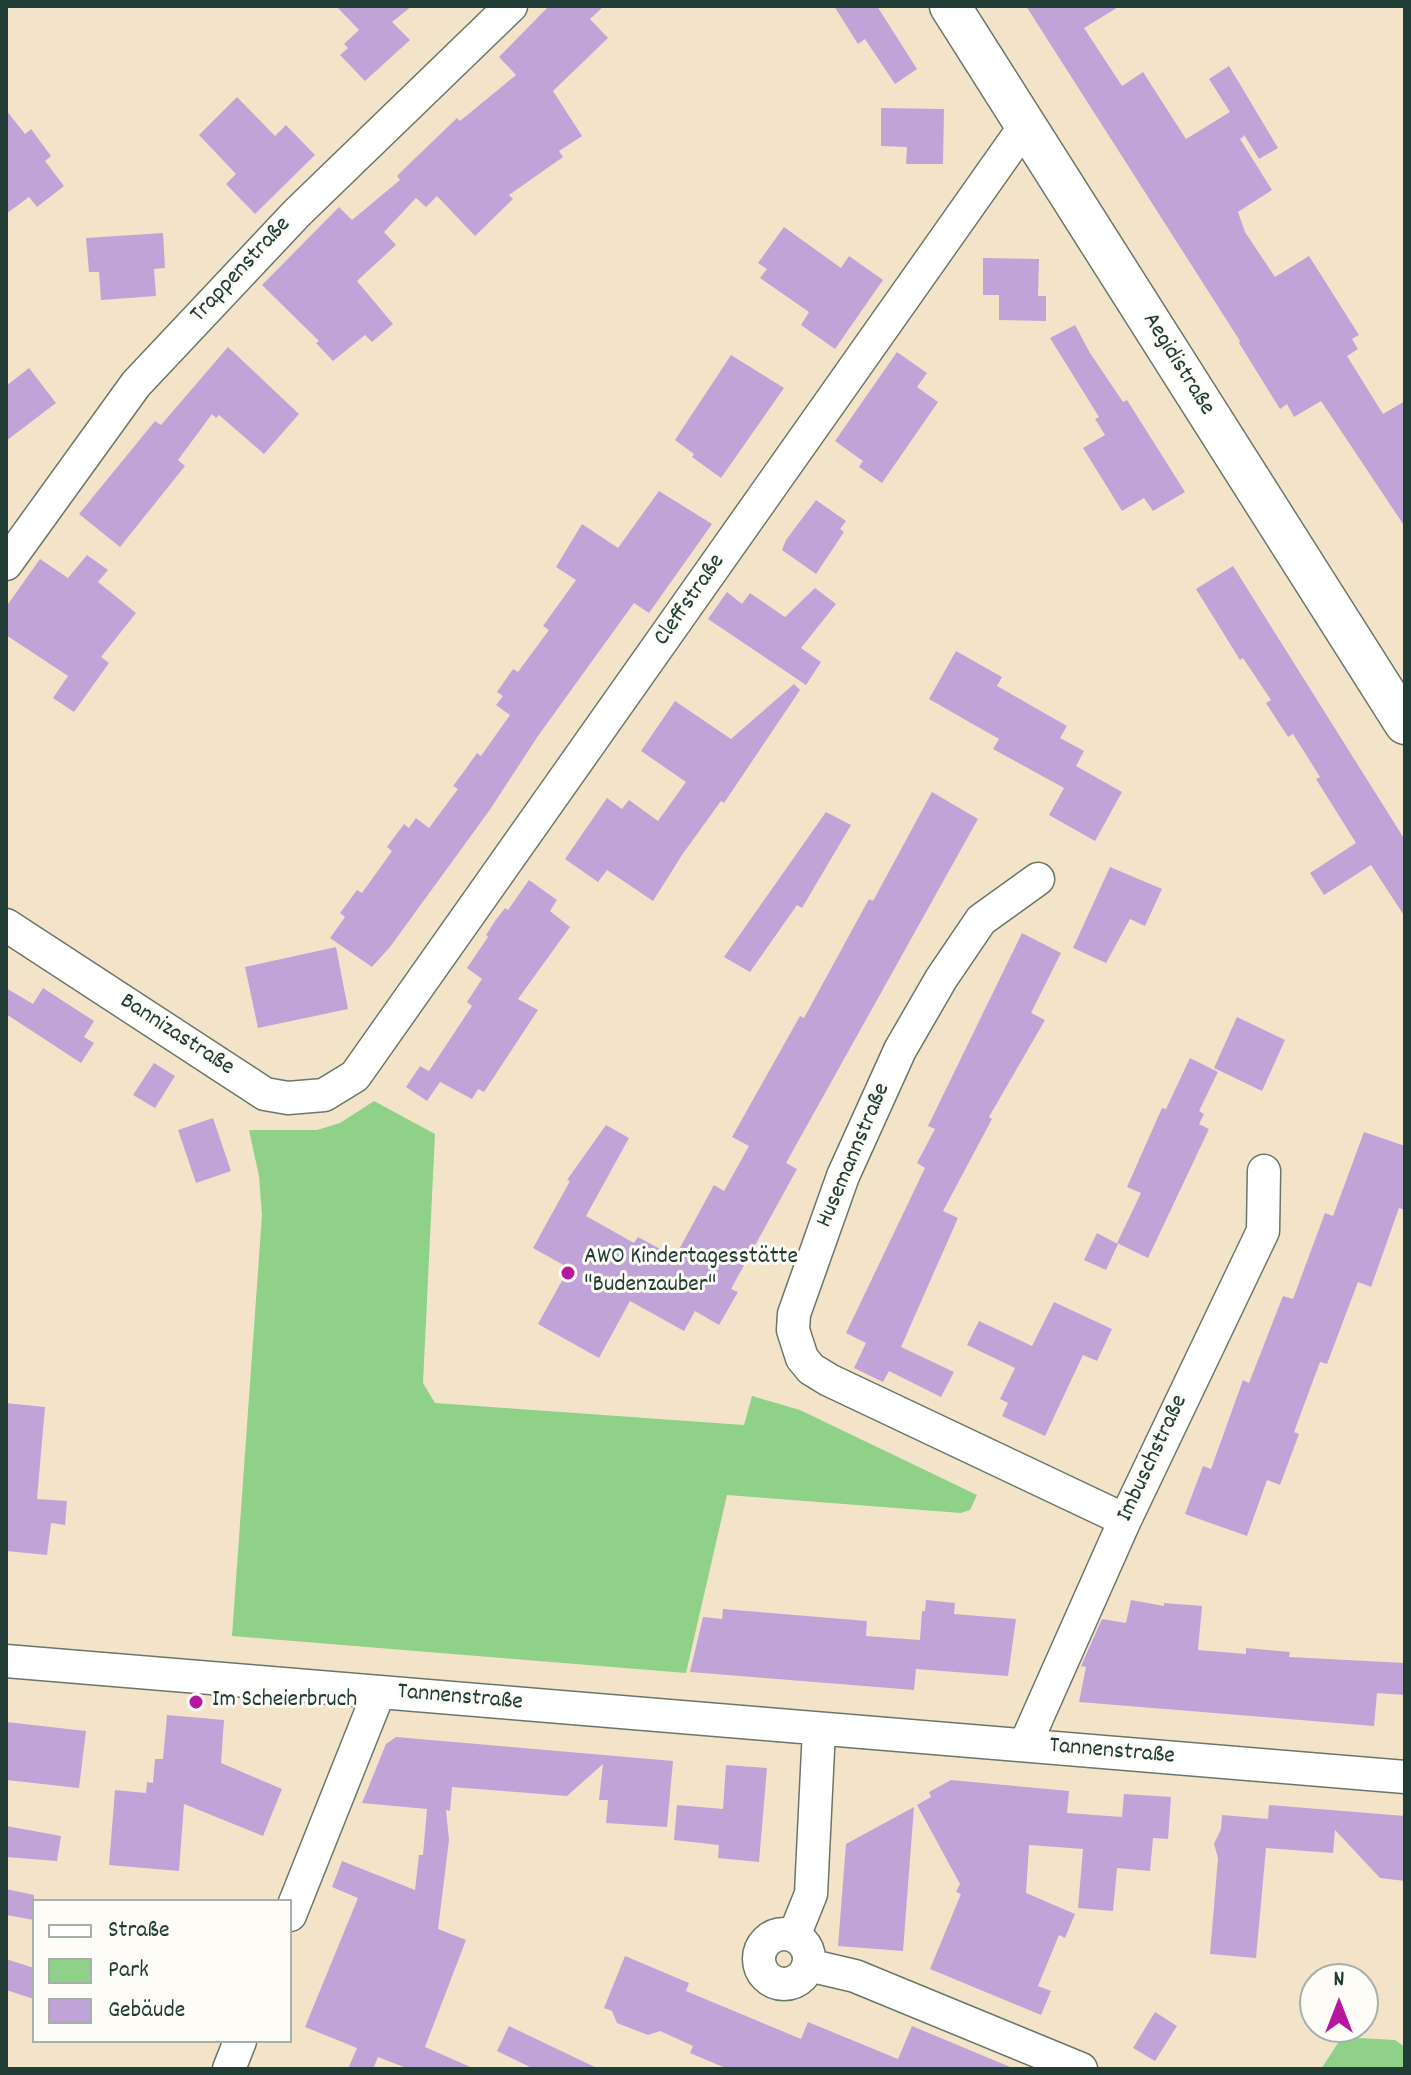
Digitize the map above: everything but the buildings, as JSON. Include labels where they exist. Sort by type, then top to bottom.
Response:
[{"type":"street","name":"Trappenstraße","points":[[6,564],[136,384],[297,213],[511,6]]},
{"type":"street","name":"Aegidistraße","points":[[950,6],[1405,724]]},
{"type":"street","name":"Cleffstraße","points":[[355,1076],[1025,126]]},
{"type":"street","name":"Husemannstraße","points":[[1038,879],[981,920],[941,979],[900,1050],[843,1176],[794,1314],[793,1330],[802,1358],[811,1369],[829,1380],[1125,1520]]},
{"type":"street","name":"Bannizastraße","points":[[6,925],[265,1094],[288,1098],[324,1095],[355,1076]]},
{"type":"street","name":"Imbuschstraße","points":[[1025,1745],[1125,1520],[1263,1231],[1264,1171]]},
{"type":"street","name":"Tannenstraße","points":[[6,1661],[1405,1777]]},
{"type":"street","points":[[292,1910],[379,1692]]},
{"type":"street","points":[[794,1936],[811,1894],[819,1729]]},
{"type":"street","points":[[784,1934],[794,1936],[806,1948],[808,1965],[796,1981],[777,1983],[762,1970],[759,1960],[766,1942],[784,1934]]},
{"type":"street","points":[[808,1965],[855,1976],[1081,2069]]},
{"type":"street","points":[[229,2069],[239,2043]]},
{"type":"green space","points":[[374,1101],[435,1134],[423,1383],[435,1403],[744,1425],[752,1396],[800,1410],[977,1495],[970,1510],[961,1513],[727,1495],[686,1673],[232,1636],[262,1215],[259,1176],[249,1130],[317,1130],[340,1123]]},
{"type":"green space","points":[[1395,2040],[1405,2047],[1405,2069],[1321,2069],[1338,2043]]},
{"type":"place","name":"AWO Kindertagesstätte \"Budenzauber\"","points":[[568,1273]]},
{"type":"place","name":"Im Scheierbruch","points":[[196,1702]]}]
